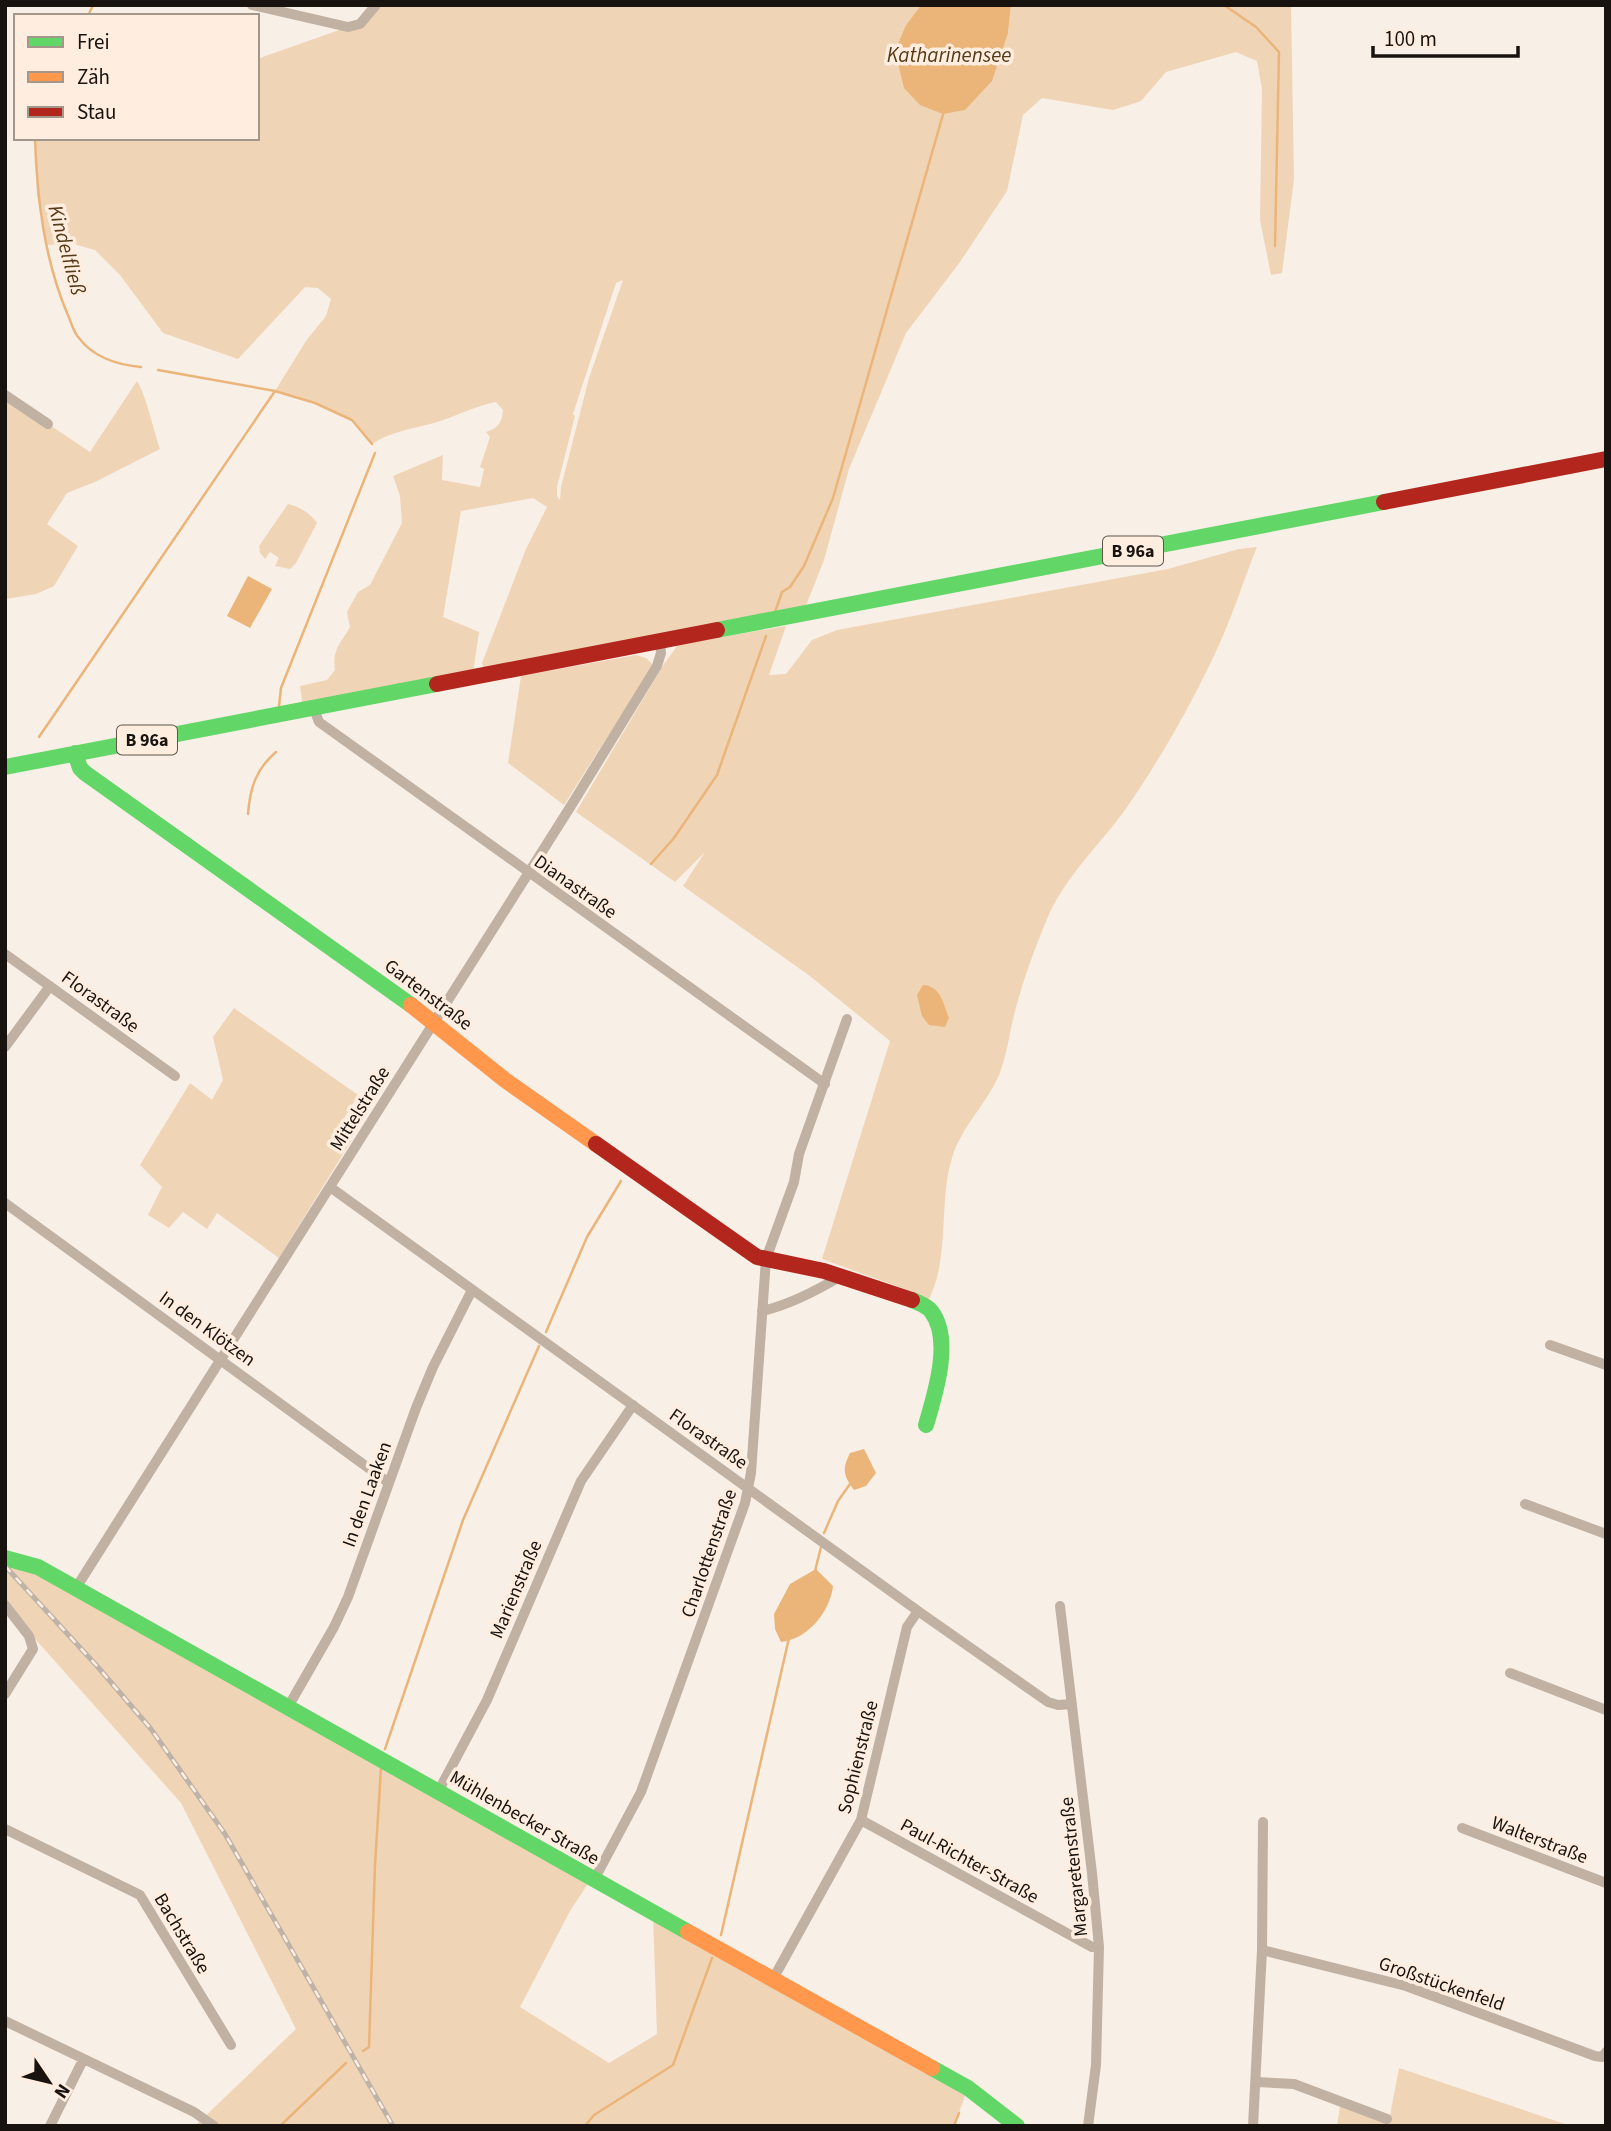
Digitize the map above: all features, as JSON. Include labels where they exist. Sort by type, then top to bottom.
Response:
[{"type":"main road","name":"B 96a","points":[[5,767],[1606,459]]},
{"type":"main road","name":"Gartenstraße","points":[[75,753],[80,768],[85,773],[434,1023],[505,1080],[757,1258],[841,1276],[926,1307],[934,1314],[941,1335],[937,1382],[926,1425]]},
{"type":"main road","name":"Mühlenbecker Straße","points":[[5,1558],[38,1567],[774,1979],[968,2088],[1017,2126]]},
{"type":"street","points":[[252,5],[348,27],[360,24],[376,5]]},
{"type":"street","points":[[5,395],[48,424]]},
{"type":"street","name":"Mittelstraße","points":[[76,1588],[657,666],[661,653],[660,641]]},
{"type":"street","name":"Dianastraße","points":[[314,709],[319,722],[825,1084]]},
{"type":"street","name":"Florastraße","points":[[5,954],[176,1076]]},
{"type":"street","points":[[5,1047],[50,986]]},
{"type":"street","name":"Charlottenstraße","points":[[594,1880],[641,1792],[699,1636],[749,1488],[766,1259],[794,1182],[799,1154],[847,1019]]},
{"type":"street","name":"Florastraße","points":[[330,1187],[1048,1702],[1058,1705],[1072,1704]]},
{"type":"street","name":"In den Klötzen","points":[[5,1203],[389,1483]]},
{"type":"street","points":[[762,1311],[778,1307],[841,1276]]},
{"type":"street","name":"In den Laaken","points":[[288,1707],[348,1597],[433,1367],[472,1290]]},
{"type":"street","points":[[1550,1345],[1606,1365]]},
{"type":"street","name":"Marienstraße","points":[[438,1791],[487,1700],[581,1481],[633,1405]]},
{"type":"street","points":[[1525,1504],[1606,1534]]},
{"type":"street","points":[[5,1605],[29,1636],[33,1650],[5,1694]]},
{"type":"street","name":"Margaretenstraße","points":[[1060,1606],[1093,1873],[1099,1947],[1096,2066],[1088,2126]]},
{"type":"street","name":"Sophienstraße","points":[[774,1979],[861,1820],[908,1627],[918,1611]]},
{"type":"street","points":[[1510,1673],[1606,1710]]},
{"type":"street","name":"Paul-Richter-Straße","points":[[861,1820],[1092,1947],[1099,1947]]},
{"type":"street","points":[[1253,2126],[1262,1950],[1263,1822]]},
{"type":"street","name":"Walterstraße","points":[[1462,1828],[1606,1883]]},
{"type":"street","name":"Bachstraße","points":[[5,1829],[140,1895],[231,2045]]},
{"type":"street","name":"Großstückenfeld","points":[[1262,1950],[1406,1986],[1595,2056],[1602,2057],[1606,2052]]},
{"type":"street","points":[[5,2021],[194,2112],[214,2126]]},
{"type":"street","points":[[50,2126],[83,2060]]},
{"type":"street","points":[[1256,2082],[1294,2084],[1387,2119]]},
{"type":"shaded area","points":[[376,5],[921,5],[906,25],[1008,33],[1011,5],[1291,5],[1294,179],[1282,273],[1271,275],[1260,220],[1262,89],[1257,61],[1236,52],[1166,72],[1141,101],[1113,110],[1042,98],[1023,115],[1007,191],[960,262],[906,333],[849,469],[824,560],[805,608],[484,670],[482,663],[526,549],[547,507],[533,498],[461,511],[443,617],[479,632],[473,673],[303,708],[300,686],[327,680],[335,670],[336,652],[350,627],[347,612],[358,592],[370,585],[402,523],[400,496],[393,476],[443,455],[442,480],[480,487],[484,469],[480,467],[490,437],[486,432],[499,424],[503,410],[496,402],[488,404],[395,433],[372,444],[351,420],[315,403],[275,391],[306,341],[326,316],[331,299],[318,288],[305,287],[238,359],[163,333],[120,275],[95,250],[70,243],[47,245],[37,196],[35,140],[259,140],[259,58],[348,27]],"holes":[[[623,280],[589,378],[560,500],[557,487],[575,416],[573,414],[616,283]]]},
{"type":"shaded area","points":[[137,381],[160,449],[67,493],[47,524],[78,546],[54,586],[36,594],[5,599],[5,395],[90,452]]},
{"type":"shaded area","points":[[288,504],[304,511],[317,523],[296,563],[290,569],[275,566],[279,558],[270,552],[265,559],[259,546]]},
{"type":"shaded area","points":[[1257,547],[1230,618],[1193,698],[1127,807],[1063,889],[1047,919],[1020,994],[999,1075],[961,1136],[952,1158],[939,1268],[927,1303],[916,1293],[822,1259],[890,1041],[810,976],[683,886],[705,852],[675,882],[576,812],[664,664],[678,645],[786,626],[769,675],[786,674],[812,640],[837,630],[1168,569],[1239,549]]},
{"type":"shaded area","points":[[636,655],[646,658],[653,665],[564,805],[508,763],[521,676]]},
{"type":"shaded area","points":[[234,1008],[358,1095],[337,1130],[351,1141],[279,1258],[217,1213],[207,1229],[183,1212],[169,1228],[148,1215],[162,1187],[140,1165],[190,1083],[212,1100],[223,1080],[213,1037]]},
{"type":"shaded area","points":[[5,1560],[45,1577],[589,1882],[570,1911],[520,2007],[609,2063],[657,2034],[653,1913],[968,2088],[954,2126],[195,2126],[296,2029],[181,1803],[5,1605]]},
{"type":"shaded area","points":[[1399,2068],[1571,2126],[1388,2126]]},
{"type":"shaded area","points":[[1340,2106],[1386,2123],[1386,2126],[1337,2126]]},
{"type":"water","name":"Katharinensee","points":[[921,5],[1011,5],[1008,33],[992,81],[965,110],[943,114],[920,105],[904,88],[895,51],[906,25]]},
{"type":"water","points":[[248,576],[272,589],[250,628],[227,616]]},
{"type":"water","points":[[923,985],[938,992],[949,1018],[945,1027],[929,1025],[922,1016],[917,995]]},
{"type":"water","points":[[864,1449],[876,1473],[866,1486],[854,1490],[846,1476],[846,1463],[850,1453]]},
{"type":"water","points":[[816,1569],[833,1586],[827,1605],[809,1630],[791,1640],[781,1642],[775,1629],[774,1614],[790,1584]]},
{"type":"waterway","name":"Kindelfließ","points":[[89,14],[93,5]]},
{"type":"waterway","points":[[1224,5],[1256,27],[1279,52],[1275,246]]},
{"type":"waterway","points":[[775,612],[782,592],[790,587],[804,566],[833,498],[944,111]]},
{"type":"waterway","name":"Kindelfließ","points":[[35,140],[40,205],[47,249],[59,292],[74,330],[85,345],[99,355],[115,362],[141,367]]},
{"type":"waterway","name":"Kindelfließ","points":[[158,370],[275,391],[315,403],[352,420],[372,444]]},
{"type":"waterway","points":[[39,737],[275,391]]},
{"type":"waterway","name":"Kindelfließ","points":[[279,706],[281,688],[375,453]]},
{"type":"waterway","points":[[651,864],[674,838],[717,775],[766,636]]},
{"type":"waterway","name":"Kindelfließ","points":[[248,814],[255,780],[263,765],[276,752]]},
{"type":"waterway","points":[[546,1332],[587,1237],[621,1181]]},
{"type":"waterway","points":[[385,1749],[463,1520],[539,1346]]},
{"type":"waterway","points":[[824,1533],[838,1501],[850,1484]]},
{"type":"waterway","points":[[815,1571],[821,1547]]},
{"type":"waterway","points":[[721,1935],[789,1638]]},
{"type":"waterway","points":[[363,2051],[369,2047],[381,1768]]},
{"type":"waterway","points":[[585,2126],[594,2115],[673,2065],[712,1958]]},
{"type":"waterway","points":[[280,2126],[346,2063]]},
{"type":"waterway","points":[[954,2126],[959,2113]]},
{"type":"railway","points":[[5,1566],[151,1729],[225,1834],[393,2126]]},
{"type":"traffic: fast","points":[[717,630],[1384,502]]},
{"type":"traffic: fast","points":[[5,767],[437,684]]},
{"type":"traffic: fast","points":[[75,753],[80,768],[85,773],[411,1005]]},
{"type":"traffic: fast","points":[[912,1300],[931,1311],[941,1336],[940,1367],[926,1425]]},
{"type":"traffic: fast","points":[[5,1558],[38,1567],[688,1932]]},
{"type":"traffic: fast","points":[[932,2068],[968,2088],[1017,2126]]},
{"type":"traffic: slow","points":[[411,1005],[505,1080],[596,1144]]},
{"type":"traffic: slow","points":[[688,1932],[932,2068]]},
{"type":"traffic: jam","points":[[1384,502],[1606,459]]},
{"type":"traffic: jam","points":[[437,684],[717,630]]},
{"type":"traffic: jam","points":[[596,1144],[757,1257],[824,1271],[912,1300]]}]
